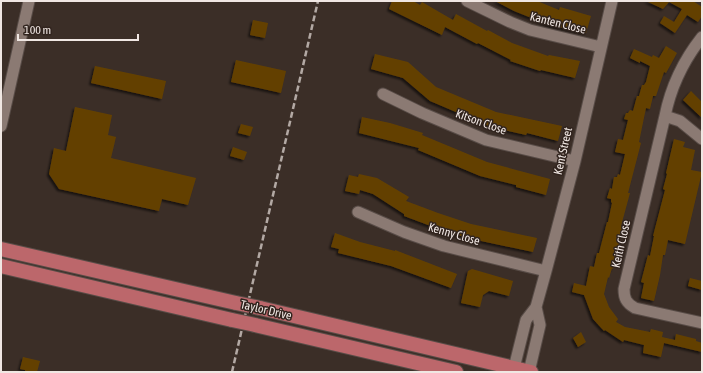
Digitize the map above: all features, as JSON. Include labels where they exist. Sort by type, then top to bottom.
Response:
[{"type":"main road","name":"Taylor Drive","points":[[1,250],[260,308],[513,370],[529,372]]},
{"type":"main road","name":"Taylor Drive","points":[[1,266],[456,372]]},
{"type":"street","points":[[1,126],[29,1]]},
{"type":"street","name":"Kanten Close","points":[[467,1],[530,30],[601,47]]},
{"type":"street","name":"Kent Street","points":[[513,370],[526,320],[536,307],[546,270],[575,161],[612,1]]},
{"type":"street","name":"Keith Close","points":[[702,37],[688,56],[678,74],[670,96],[624,289],[624,294],[628,304],[634,308],[702,324]]},
{"type":"street","name":"Kitson Close","points":[[383,94],[422,113],[486,140],[575,161]]},
{"type":"street","points":[[664,116],[680,121],[702,139]]},
{"type":"street","name":"Kenny Close","points":[[358,212],[404,232],[444,246],[546,270]]},
{"type":"street","name":"Kent Street","points":[[529,372],[540,325],[536,307]]},
{"type":"building","points":[[392,1],[413,1],[420,5],[422,2],[453,20],[456,14],[512,43],[548,56],[580,61],[575,78],[540,71],[510,61],[511,60],[445,27],[442,35],[389,9]]},
{"type":"building","points":[[495,1],[537,1],[559,10],[560,7],[591,16],[586,33],[549,25],[514,11]]},
{"type":"building","points":[[646,1],[693,1],[702,7],[702,16],[698,22],[687,15],[675,33],[660,23],[664,16],[674,22],[682,9],[669,2],[663,9]]},
{"type":"building","points":[[253,20],[268,23],[265,38],[250,35]]},
{"type":"building","points":[[666,46],[677,53],[666,73],[664,72],[656,96],[653,96],[650,109],[646,108],[639,142],[641,143],[621,226],[623,227],[618,242],[620,242],[613,269],[612,268],[609,278],[608,277],[604,294],[609,307],[618,319],[616,322],[625,327],[650,332],[651,329],[663,332],[662,337],[675,340],[676,334],[696,339],[696,341],[702,343],[702,352],[664,343],[661,357],[643,353],[644,345],[624,340],[623,342],[605,330],[604,331],[593,319],[584,295],[572,292],[574,283],[586,286],[590,266],[594,267],[597,253],[599,253],[612,203],[611,199],[607,198],[610,188],[612,189],[614,177],[617,177],[618,174],[620,175],[625,154],[615,152],[618,139],[623,140],[628,120],[624,119],[626,113],[630,110],[633,111],[637,96],[639,96],[642,85],[646,82],[650,66],[630,58],[634,49],[652,57],[653,55],[659,58]]},
{"type":"building","points":[[375,54],[408,62],[436,87],[496,112],[562,126],[558,141],[527,133],[526,135],[491,127],[430,101],[403,78],[371,69]]},
{"type":"building","points":[[236,60],[286,71],[281,93],[231,82]]},
{"type":"building","points":[[95,66],[166,81],[162,99],[91,83]]},
{"type":"building","points":[[691,91],[702,102],[702,118],[683,100]]},
{"type":"building","points":[[75,107],[112,115],[108,135],[116,137],[111,158],[196,178],[188,205],[162,199],[159,211],[59,189],[49,174],[54,148],[66,151]]},
{"type":"building","points":[[362,117],[390,123],[423,133],[422,135],[487,162],[550,179],[546,195],[516,187],[516,185],[480,176],[418,150],[419,148],[359,133]]},
{"type":"building","points":[[241,124],[253,127],[250,136],[238,133]]},
{"type":"building","points":[[674,139],[685,142],[683,147],[695,150],[691,170],[702,172],[685,244],[668,240],[665,255],[663,255],[654,301],[641,298],[644,283],[641,282],[648,255],[650,256],[653,236],[665,190],[663,189]]},
{"type":"building","points":[[233,147],[247,152],[244,160],[230,156]]},
{"type":"building","points":[[359,174],[377,178],[409,197],[406,201],[438,213],[471,224],[537,238],[533,252],[467,238],[436,228],[404,216],[404,214],[373,194],[360,190],[359,194],[345,191],[349,175],[358,177]]},
{"type":"building","points":[[335,233],[360,242],[395,250],[457,274],[451,288],[391,266],[338,253],[339,249],[331,247]]},
{"type":"building","points":[[472,269],[513,281],[509,296],[489,291],[483,295],[480,307],[461,303],[468,271]]},
{"type":"building","points":[[690,278],[702,281],[702,290],[688,286]]},
{"type":"building","points":[[581,332],[586,342],[578,347],[573,338]]},
{"type":"building","points":[[23,357],[40,361],[37,372],[25,372],[25,370],[20,369]]},
{"type":"railway","points":[[232,372],[318,1]]}]
